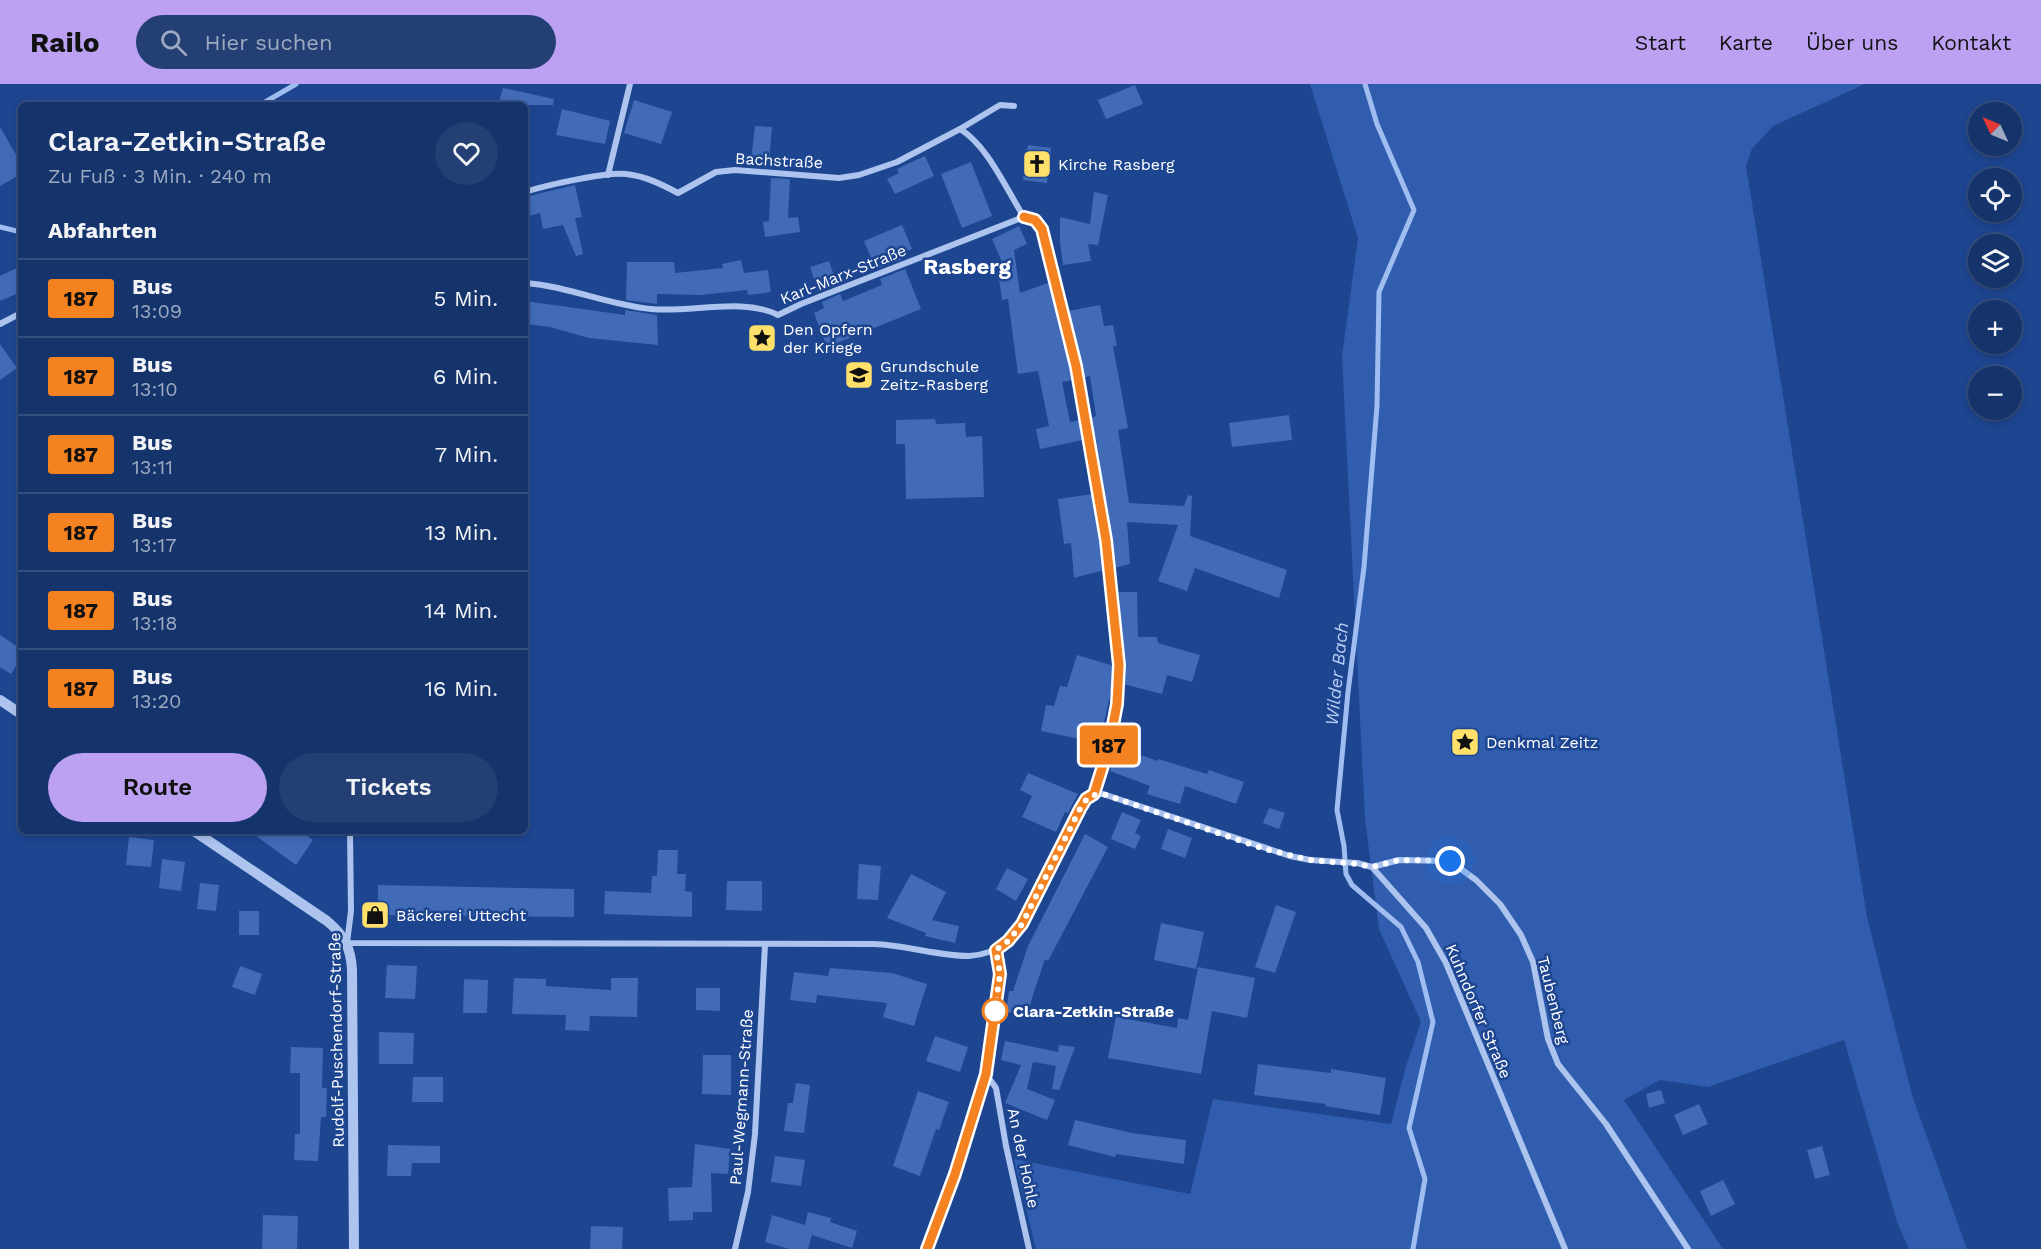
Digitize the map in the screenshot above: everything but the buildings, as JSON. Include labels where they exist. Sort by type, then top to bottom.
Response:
[{"type":"street","points":[[608,175],[630,84]]},
{"type":"street","name":"Bachstraße","points":[[528,191],[608,175],[624,174],[652,180],[678,193],[716,172],[735,170],[839,178],[875,171],[897,162],[1000,105],[1014,106]]},
{"type":"street","points":[[960,129],[970,135],[982,148],[1024,217],[1035,220],[1042,229],[1076,366],[1106,540],[1119,665],[1118,690],[1109,746],[1094,794]]},
{"type":"street","name":"Karl-Marx-Straße","points":[[528,283],[569,289],[627,305],[651,309],[687,310],[750,306],[778,315],[1024,217]]},
{"type":"street","points":[[0,324],[18,315]]},
{"type":"street","points":[[0,700],[18,712]]},
{"type":"street","points":[[198,834],[327,921],[342,934],[347,943],[886,945],[951,955],[984,954],[996,950],[1008,941],[1022,924],[1080,809],[1086,799],[1094,794],[1103,794],[1265,849],[1310,860],[1372,867]]},
{"type":"street","name":"Rudolf-Puschendorf-Straße","points":[[350,834],[351,911],[347,943],[352,957],[354,1249]]},
{"type":"street","name":"Taubenberg","points":[[1372,867],[1399,860],[1450,861],[1476,880],[1500,904],[1521,935],[1533,962],[1548,1039],[1558,1064],[1605,1124],[1688,1249]]},
{"type":"street","name":"Kuhndorfer Straße","points":[[1372,867],[1426,928],[1446,963],[1564,1249]]},
{"type":"street","name":"Paul-Wegmann-Straße","points":[[735,1249],[748,1192],[754,1144],[765,945]]},
{"type":"street","points":[[927,1249],[955,1174],[986,1074],[1000,974],[996,950]]},
{"type":"street","name":"An der Hohle","points":[[986,1074],[996,1088],[1029,1249]]},
{"type":"shaded area","points":[[1310,84],[1865,84],[1773,126],[1752,149],[1746,166],[1867,917],[1912,1095],[1967,1249],[1909,1249],[1897,1222],[1844,1040],[1708,1087],[1660,1080],[1624,1100],[1723,1249],[1036,1249],[1014,1159],[1190,1194],[1213,1099],[1391,1124],[1406,1066],[1421,1022],[1379,929],[1365,819],[1342,356],[1358,238]]},
{"type":"waterway","name":"Wilder Bach","points":[[265,102],[296,84]]},
{"type":"waterway","name":"Wilder Bach","points":[[1365,84],[1377,124],[1414,210],[1379,292],[1377,406],[1364,567],[1348,692],[1337,810],[1344,846],[1346,874],[1352,885],[1401,927],[1418,962],[1433,1022],[1409,1128],[1425,1179],[1413,1249]]},
{"type":"waterway","name":"Wilder Bach","points":[[0,227],[18,231]]},
{"type":"bus line","name":"187","points":[[927,1249],[955,1174],[986,1074],[1000,974],[996,950],[1016,933],[1022,924],[1080,809],[1086,799],[1094,794],[1109,746],[1118,690],[1119,665],[1106,540],[1076,366],[1042,229],[1035,220],[1024,217]]},
{"type":"place","name":"Kirche Rasberg","points":[[1037,164]]},
{"type":"place","name":"Den Opfern der Kriege","points":[[762,338]]},
{"type":"place","name":"Grundschule Zeitz-Rasberg","points":[[859,375]]},
{"type":"place","name":"Denkmal Zeitz","points":[[1465,742]]},
{"type":"place","name":"Bäckerei Uttecht","points":[[375,915]]},
{"type":"place","name":"Clara-Zetkin-Straße","points":[[995,1011]]},
{"type":"district","name":"Rasberg","points":[[967,266]]},
{"type":"route","points":[[995,1011],[1000,974],[996,950],[1016,933],[1022,924],[1080,809],[1086,799],[1094,794],[1103,794],[1265,849],[1310,860],[1372,867],[1399,860],[1450,861]]}]
